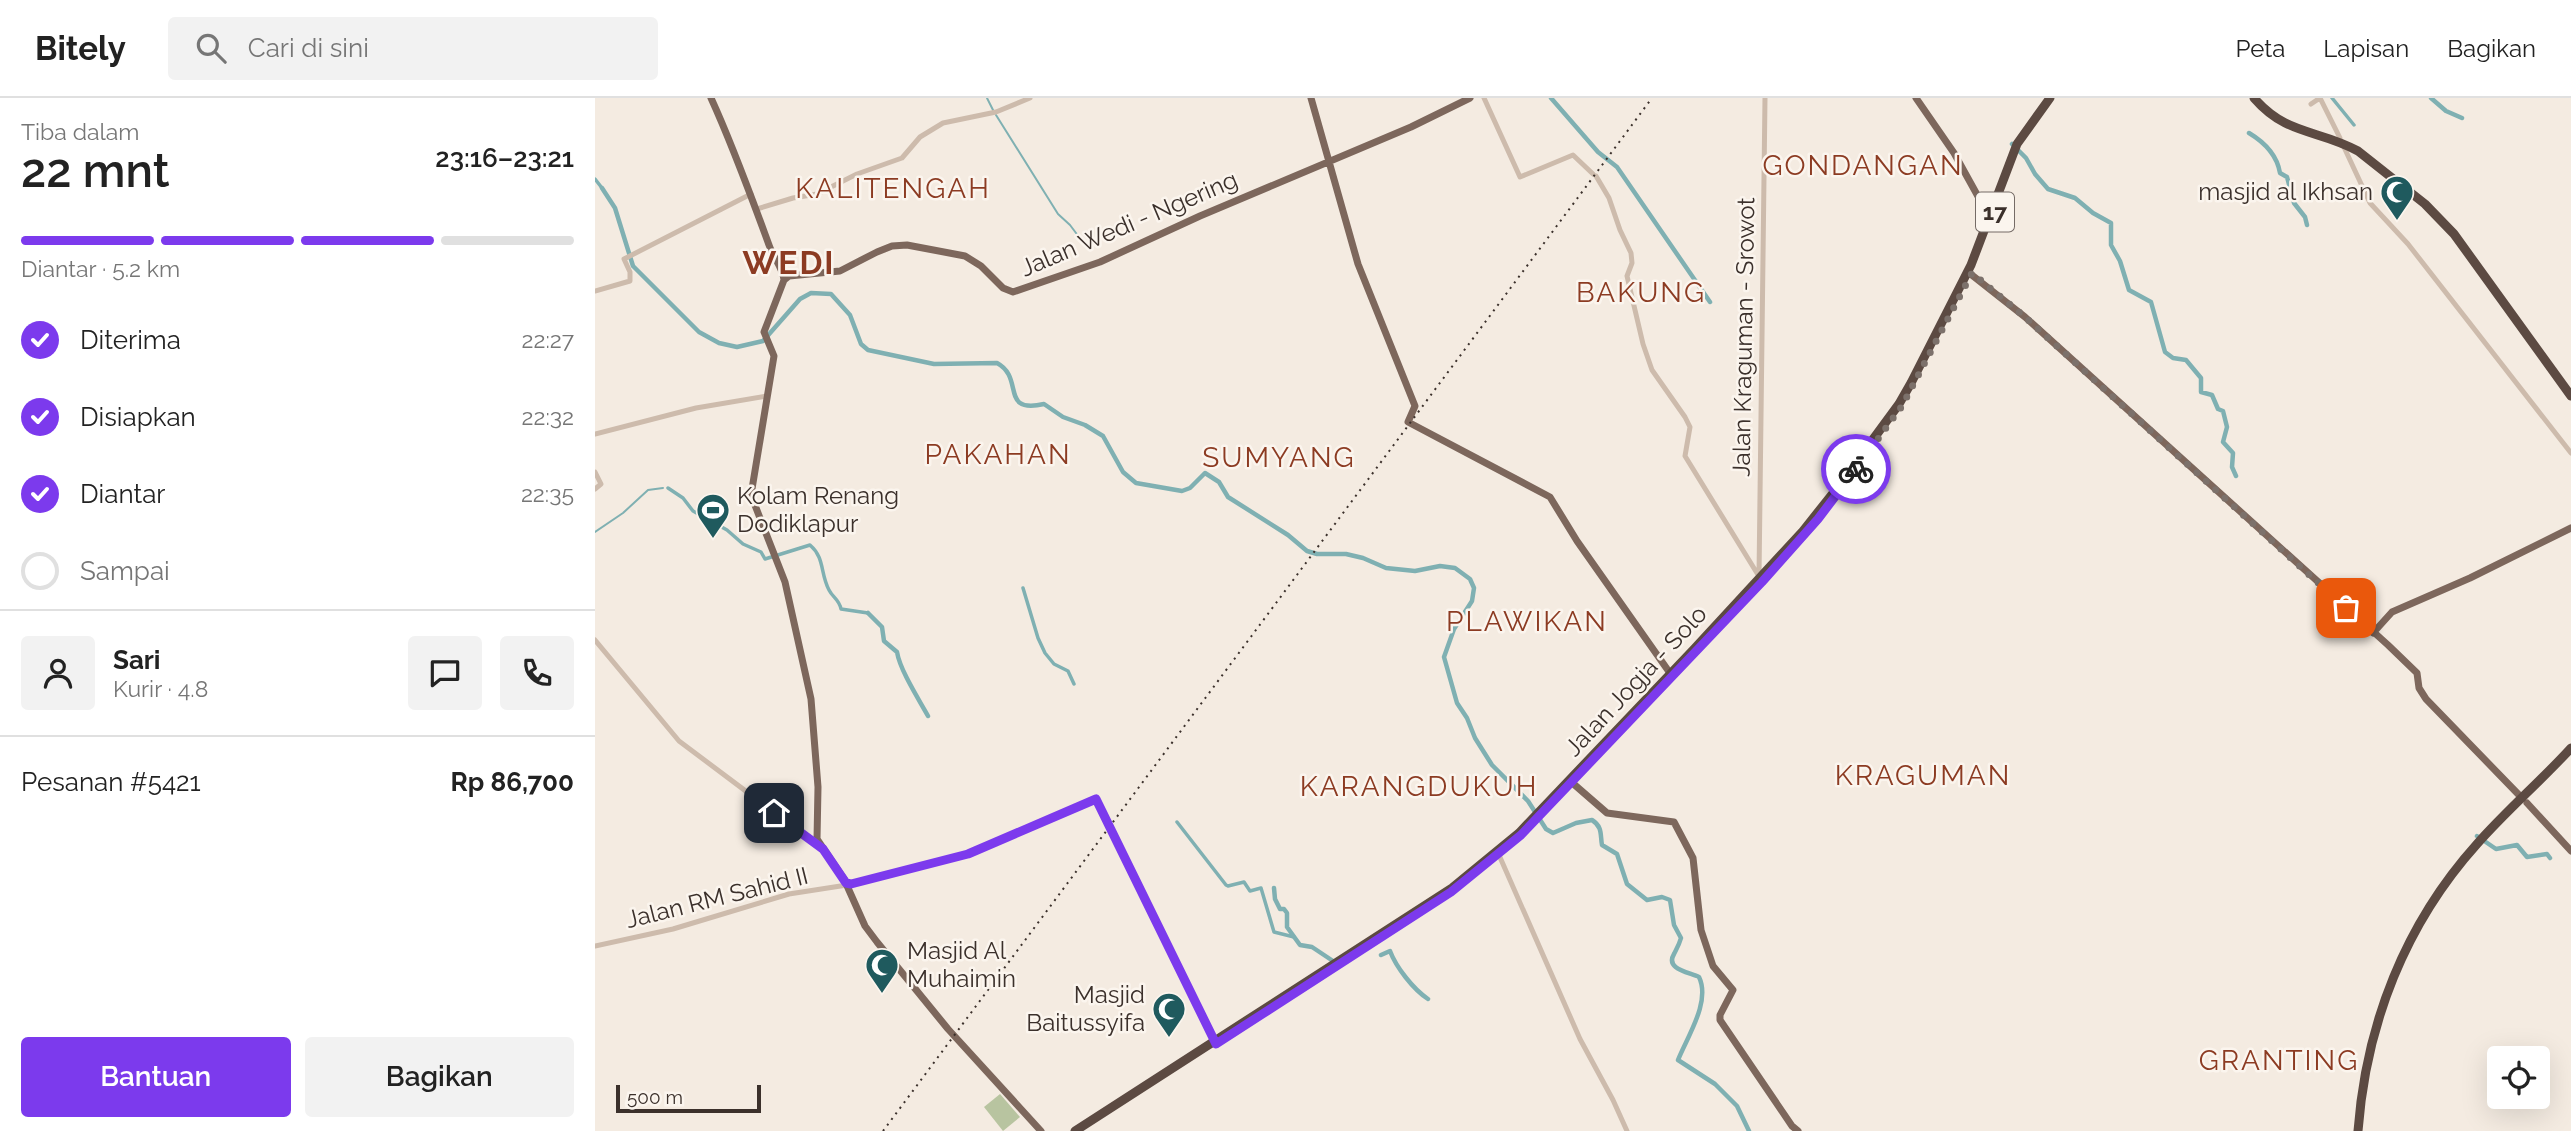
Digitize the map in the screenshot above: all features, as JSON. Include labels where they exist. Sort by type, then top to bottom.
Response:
[{"type":"highway","name":"Jalan Jogja - Solo","points":[[1075,1131],[1451,892],[1499,855],[1793,547],[1913,388],[1970,273],[2017,147],[2052,98]]},
{"type":"highway","points":[[2256,98],[2284,122],[2357,151],[2436,214],[2459,240],[2571,393]]},
{"type":"highway","name":"Jalan Jogja - Solo","points":[[1671,675],[1841,486]]},
{"type":"highway","points":[[2360,1131],[2371,1056],[2383,1014],[2399,971],[2434,906],[2479,844],[2571,748]]},
{"type":"highway","points":[[2487,835],[2571,756]]},
{"type":"highway","name":"Jalan Jogja - Solo","points":[[1215,1042],[1452,888],[1539,815]]},
{"type":"highway","name":"Jalan Jogja - Solo","points":[[1082,1131],[1132,1095]]},
{"type":"main road","points":[[711,98],[771,250],[785,276],[765,333],[774,356],[751,495],[786,587],[811,699],[817,774],[815,840],[848,884],[864,924],[877,942],[937,1016],[1041,1131]]},
{"type":"main road","points":[[1311,98],[1360,271],[1415,406],[1408,419],[1409,423],[1549,497],[1671,675]]},
{"type":"main road","name":"Jalan Wedi - Ngering","points":[[785,276],[845,270],[877,252],[907,245],[973,260],[1005,290],[1022,290],[1100,262],[1200,216],[1408,128],[1470,98]]},
{"type":"main road","points":[[1916,98],[1954,153],[1991,216]]},
{"type":"main road","points":[[1970,273],[2025,317],[2417,673],[2426,699],[2520,796]]},
{"type":"main road","points":[[2373,633],[2392,612],[2470,578],[2571,528]]},
{"type":"main road","points":[[1570,781],[1602,811],[1630,818],[1674,821],[1693,858],[1699,915],[1713,966],[1733,990],[1720,1020],[1791,1126],[1798,1131]]},
{"type":"main road","points":[[2527,803],[2571,851]]},
{"type":"street","points":[[757,209],[783,200],[820,193],[857,174],[902,158],[922,135],[941,124],[994,112],[1030,98]]},
{"type":"street","points":[[1484,98],[1520,177],[1573,155],[1595,175],[1609,198],[1631,253],[1632,263],[1627,276],[1652,370],[1689,425],[1691,432],[1685,456],[1759,577]]},
{"type":"street","name":"Jalan Kraguman - Srowot","points":[[1759,577],[1765,98]]},
{"type":"street","points":[[2311,104],[2321,98],[2340,138]]},
{"type":"street","points":[[2343,145],[2370,203],[2409,246],[2571,453]]},
{"type":"street","points":[[595,291],[630,281],[625,258],[751,194]]},
{"type":"street","points":[[595,434],[696,408],[767,396]]},
{"type":"street","points":[[595,472],[601,484],[595,489]]},
{"type":"street","points":[[595,640],[670,733],[682,744],[815,840]]},
{"type":"street","name":"Jalan RM Sahid II","points":[[595,946],[673,929],[789,894],[848,884],[968,854],[1096,799],[1215,1042]]},
{"type":"street","points":[[1499,855],[1580,1039],[1627,1131]]},
{"type":"green space","points":[[1000,1094],[1020,1117],[1003,1131],[984,1107]]},
{"type":"waterway","points":[[987,98],[993,110]]},
{"type":"waterway","points":[[1551,98],[1598,152],[1617,167],[1710,302]]},
{"type":"waterway","points":[[2332,98],[2354,125]]},
{"type":"waterway","points":[[2431,98],[2446,111],[2462,118]]},
{"type":"waterway","points":[[996,115],[1058,214],[1088,249]]},
{"type":"waterway","points":[[2249,133],[2269,150],[2280,173],[2287,177],[2294,203],[2305,217],[2307,225]]},
{"type":"waterway","points":[[2012,144],[2026,158],[2048,189],[2075,198],[2111,223],[2111,245],[2120,261],[2129,290],[2151,302],[2165,352],[2173,358],[2186,360],[2201,378],[2201,392],[2212,395],[2218,409],[2223,411],[2227,427],[2223,442],[2233,453],[2232,467],[2236,476]]},
{"type":"waterway","points":[[595,179],[602,188]]},
{"type":"waterway","points":[[602,188],[615,208],[633,266],[699,332],[719,343],[737,347],[763,341],[800,299],[811,293],[831,294],[850,315],[861,344],[868,350],[934,364],[997,363],[1010,377],[1014,393],[1022,404],[1044,404],[1063,417],[1085,425],[1103,436],[1123,472],[1136,483],[1182,491],[1190,488],[1205,473],[1219,482],[1228,497],[1288,535],[1307,551],[1317,554],[1346,554],[1386,568],[1415,571],[1440,566],[1455,568],[1470,579],[1474,588],[1472,601],[1454,629],[1444,657],[1457,703],[1492,765],[1528,801],[1546,829],[1553,833],[1576,823],[1592,820],[1599,828],[1602,845],[1617,854],[1627,884],[1647,900],[1662,897],[1670,900],[1674,925],[1681,938],[1672,959],[1673,963],[1675,967],[1699,977],[1702,987],[1700,1008],[1678,1060],[1715,1084],[1737,1106],[1749,1131]]},
{"type":"waterway","points":[[595,532],[623,513],[648,490],[663,488]]},
{"type":"waterway","points":[[668,488],[683,498],[693,511],[727,530],[743,544],[761,552],[765,559],[810,545],[818,555],[826,584],[841,609],[868,613]]},
{"type":"waterway","points":[[1023,588],[1045,653],[1054,664],[1068,671],[1074,684]]},
{"type":"waterway","points":[[868,613],[882,627],[884,641],[897,652],[905,675],[928,716]]},
{"type":"waterway","points":[[1177,822],[1226,885],[1244,882],[1250,891],[1261,888],[1274,932],[1294,937]]},
{"type":"waterway","points":[[2477,836],[2496,849],[2517,845],[2527,857],[2547,854],[2550,858]]},
{"type":"waterway","points":[[1274,888],[1280,909],[1287,913],[1287,927],[1300,945],[1312,947],[1333,961]]},
{"type":"waterway","points":[[1381,955],[1390,951],[1406,977],[1428,999]]},
{"type":"railway","points":[[883,1131],[1652,98]]},
{"type":"way so far","points":[[1856,469],[1902,406],[1972,273],[2025,317],[2346,608]]},
{"type":"place","name":"masjid al Ikhsan","points":[[2397,222]]},
{"type":"place","name":"Kolam Renang Dodiklapur","points":[[713,540]]},
{"type":"place","name":"Masjid Al Muhaimin","points":[[882,995]]},
{"type":"place","name":"Masjid Baitussyifa","points":[[1169,1039]]},
{"type":"district","name":"GONDANGAN","points":[[1863,165]]},
{"type":"district","name":"KALITENGAH","points":[[893,188]]},
{"type":"district","name":"WEDI","points":[[789,263]]},
{"type":"district","name":"BAKUNG","points":[[1641,292]]},
{"type":"district","name":"PAKAHAN","points":[[998,454]]},
{"type":"district","name":"SUMYANG","points":[[1279,457]]},
{"type":"district","name":"PLAWIKAN","points":[[1527,621]]},
{"type":"district","name":"KRAGUMAN","points":[[1923,775]]},
{"type":"district","name":"KARANGDUKUH","points":[[1419,786]]},
{"type":"district","name":"GRANTING","points":[[2279,1060]]},
{"type":"route","points":[[774,813],[823,849],[846,883],[851,884],[968,854],[1096,799],[1216,1044],[1451,892],[1499,855],[1762,582],[1818,519],[1856,469]]}]
